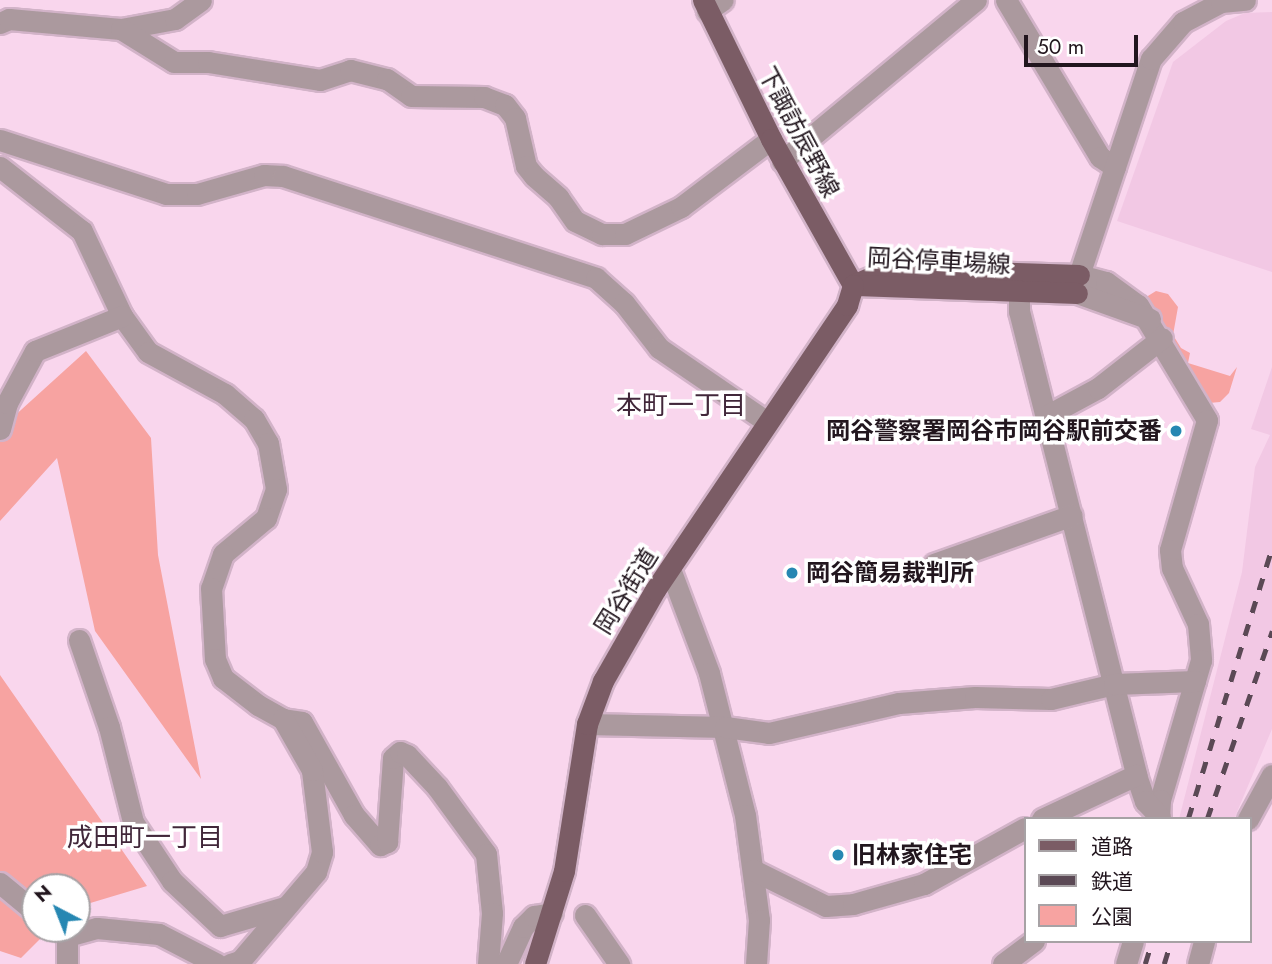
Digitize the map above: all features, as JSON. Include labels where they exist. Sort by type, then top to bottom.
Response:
[{"type":"main road","name":"下諏訪辰野線","points":[[711,4],[771,139],[853,285]]},
{"type":"main road","name":"岡谷停車場線","points":[[853,285],[890,269],[1078,284]]},
{"type":"main road","name":"岡谷停車場線","points":[[853,285],[1019,292],[1078,284]]},
{"type":"main road","name":"岡谷街道","points":[[534,964],[564,872],[587,724],[603,681],[631,627],[847,306],[853,285]]},
{"type":"street","points":[[0,23],[9,19],[121,29],[175,19],[201,0]]},
{"type":"street","points":[[782,160],[976,0]]},
{"type":"street","points":[[1006,0],[1100,157],[1115,167]]},
{"type":"street","points":[[1159,817],[1160,800],[1201,660],[1198,624],[1172,568],[1170,550],[1207,421],[1162,338],[1144,312],[1078,284],[1151,59],[1183,22],[1220,1],[1245,0]]},
{"type":"street","points":[[121,29],[174,62],[208,62],[320,80],[350,70],[387,79],[411,96],[484,97],[505,105],[515,118],[527,166],[534,176],[558,197],[575,221],[602,234],[625,234],[681,207],[771,139]]},
{"type":"street","points":[[0,141],[166,194],[197,194],[264,175],[283,176],[596,278],[624,303],[659,348],[767,422]]},
{"type":"street","points":[[0,167],[82,230],[122,316],[148,352],[225,394],[254,419],[268,443],[277,477],[274,503],[266,518],[223,554],[211,588],[215,659],[223,678],[283,719],[302,722],[354,815],[380,845],[387,842],[393,758],[400,752],[407,755],[438,787],[486,854],[492,913],[488,964]]},
{"type":"street","points":[[1019,292],[1019,311],[1136,775],[1145,801],[1158,817]]},
{"type":"street","points":[[0,429],[7,403],[35,351],[122,316]]},
{"type":"street","points":[[1046,416],[1098,388],[1162,338]]},
{"type":"street","points":[[934,564],[1072,515]]},
{"type":"street","points":[[670,569],[725,727],[753,870],[759,920],[756,964]]},
{"type":"street","points":[[79,640],[109,727],[133,822],[172,881],[220,926],[285,907]]},
{"type":"street","points":[[587,724],[725,727],[769,733],[899,703],[975,697],[1051,699],[1114,684],[1195,681]]},
{"type":"street","points":[[230,964],[240,961],[316,873],[322,852],[312,770],[283,719]]},
{"type":"street","points":[[1046,817],[1136,775]]},
{"type":"street","points":[[1249,817],[1272,775]]},
{"type":"street","points":[[753,870],[826,906],[853,904],[924,884],[1024,829]]},
{"type":"street","points":[[0,883],[21,900]]},
{"type":"street","points":[[506,964],[523,927],[534,916],[552,913]]},
{"type":"street","points":[[585,915],[619,964]]},
{"type":"street","points":[[91,929],[159,934],[217,964]]},
{"type":"street","points":[[64,943],[67,964]]},
{"type":"street","points":[[1003,964],[1031,943]]},
{"type":"street","points":[[1126,964],[1132,943]]},
{"type":"street","points":[[1198,964],[1203,943]]},
{"type":"shaded area","points":[[1272,12],[1272,272],[1117,221],[1173,62],[1226,21],[1245,13]]},
{"type":"shaded area","points":[[1272,367],[1272,729],[1235,817],[1180,817],[1242,572],[1255,467],[1270,435],[1251,429]]},
{"type":"green space","points":[[1156,291],[1168,294],[1178,307],[1173,335],[1181,348],[1190,353],[1188,363],[1230,376],[1237,367],[1229,393],[1220,402],[1209,403],[1203,397],[1170,334],[1143,299]]},
{"type":"green space","points":[[86,351],[151,438],[158,555],[201,779],[95,631],[57,458],[0,521],[0,429]]},
{"type":"green space","points":[[0,675],[147,886],[91,903],[91,873],[21,873],[21,943],[36,943],[21,958],[0,951]]},
{"type":"railway","points":[[1189,817],[1272,547]]},
{"type":"railway","points":[[1208,817],[1272,631]]},
{"type":"railway","points":[[1145,964],[1151,943]]},
{"type":"railway","points":[[1164,964],[1170,943]]},
{"type":"place","name":"岡谷警察署岡谷市岡谷駅前交番","points":[[1176,431]]},
{"type":"place","name":"岡谷簡易裁判所","points":[[792,573]]},
{"type":"place","name":"旧林家住宅","points":[[838,855]]},
{"type":"district","name":"本町一丁目","points":[[681,406]]},
{"type":"district","name":"成田町一丁目","points":[[145,838]]}]
